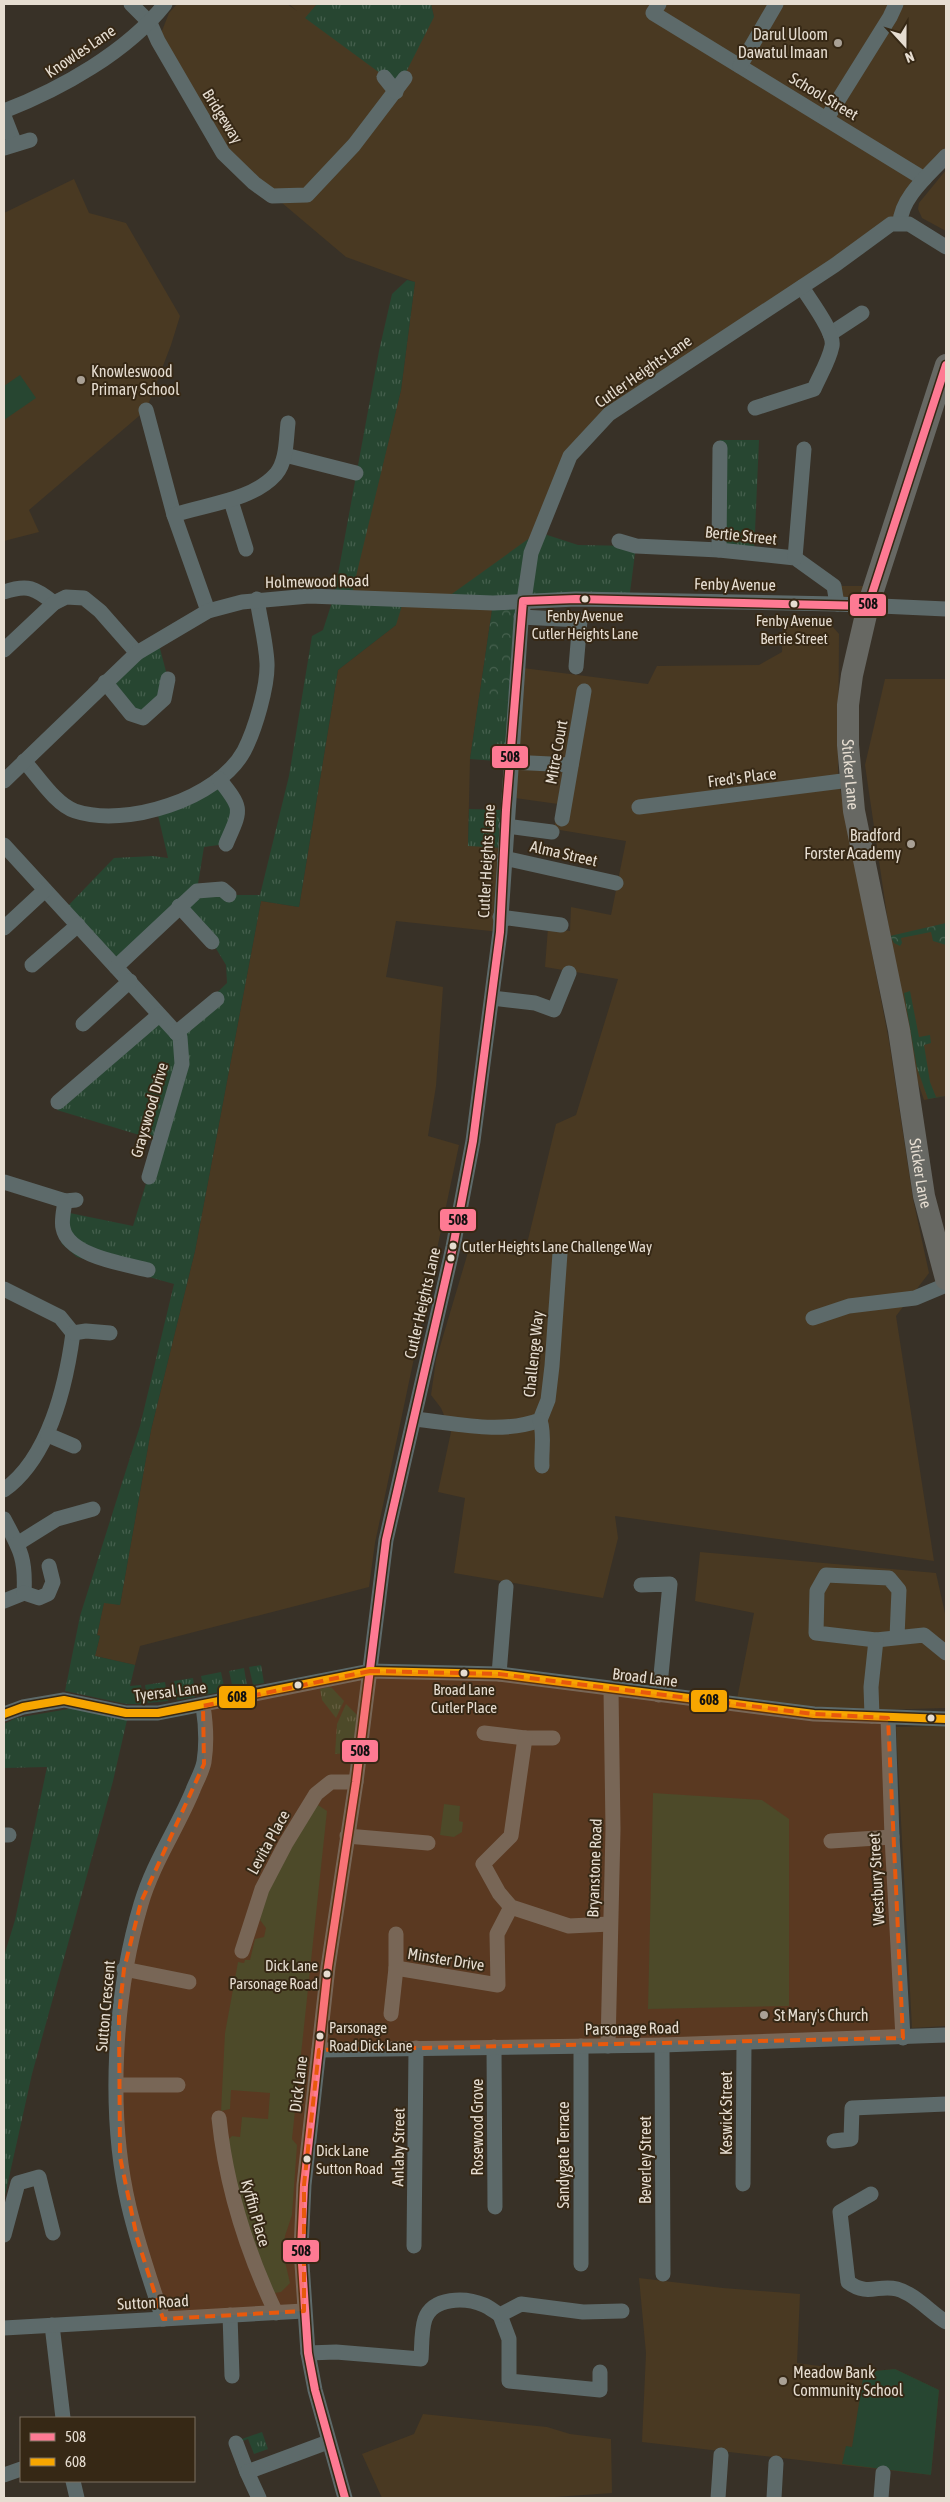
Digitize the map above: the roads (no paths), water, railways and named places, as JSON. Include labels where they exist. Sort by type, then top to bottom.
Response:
[{"type":"highway","name":"Sticker Lane","points":[[946,365],[868,606],[852,676],[848,705],[850,780],[854,811],[899,1030],[924,1196],[946,1279]]},
{"type":"street","name":"Bridgeway","points":[[131,4],[150,23],[158,41],[223,153],[254,183],[272,196],[306,195],[354,145],[405,78]]},
{"type":"street","name":"Knowles Lane","points":[[4,111],[42,97],[90,68],[150,23],[165,4]]},
{"type":"street","points":[[740,66],[776,4]]},
{"type":"street","points":[[828,118],[890,17],[896,4]]},
{"type":"street","name":"School Street","points":[[656,8],[740,66],[828,118],[924,179]]},
{"type":"street","points":[[384,76],[396,92]]},
{"type":"street","points":[[4,116],[16,144]]},
{"type":"street","points":[[942,241],[909,224],[900,222],[900,214],[924,179],[946,156]]},
{"type":"street","name":"Cutler Heights Lane","points":[[370,1671],[386,1540],[458,1224],[473,1141],[492,998],[500,918],[521,617],[531,553],[538,532],[570,456],[609,414],[853,253],[886,227],[900,222]]},
{"type":"street","points":[[755,408],[814,389],[833,344],[830,334],[802,287]]},
{"type":"street","points":[[830,334],[862,314]]},
{"type":"street","points":[[146,410],[174,515],[208,611]]},
{"type":"street","points":[[174,515],[199,506],[231,501],[254,490],[276,474],[285,455],[288,422]]},
{"type":"street","points":[[719,550],[720,448]]},
{"type":"street","points":[[795,558],[804,449]]},
{"type":"street","points":[[285,455],[356,473]]},
{"type":"street","points":[[231,501],[246,548]]},
{"type":"street","name":"Bertie Street","points":[[619,541],[636,546],[719,550],[795,558],[834,586],[837,604]]},
{"type":"street","points":[[4,592],[17,587],[35,588],[54,603]]},
{"type":"street","name":"Holmewood Road","points":[[4,781],[105,682],[138,653],[208,611],[257,599],[309,596],[492,603],[523,601]]},
{"type":"street","points":[[4,650],[54,603],[66,597],[84,598],[100,611],[138,653]]},
{"type":"street","points":[[24,761],[56,797],[74,811],[112,816],[157,811],[185,800],[219,779],[243,752],[259,713],[267,664],[257,599]]},
{"type":"street","name":"Fenby Avenue","points":[[523,601],[576,599],[837,604],[946,609]]},
{"type":"street","points":[[521,617],[580,620],[576,667]]},
{"type":"street","points":[[105,682],[131,714],[143,718],[164,699],[168,680]]},
{"type":"street","name":"Mitre Court","points":[[562,819],[584,691]]},
{"type":"street","points":[[510,762],[571,765]]},
{"type":"street","points":[[219,779],[234,799],[239,814],[226,844]]},
{"type":"street","name":"Fred's Place","points":[[640,807],[850,780]]},
{"type":"street","points":[[506,826],[552,832]]},
{"type":"street","points":[[4,844],[176,1033],[218,999]]},
{"type":"street","name":"Alma Street","points":[[504,858],[616,883]]},
{"type":"street","points":[[116,967],[197,891],[206,889],[222,890],[229,895]]},
{"type":"street","points":[[4,928],[45,890]]},
{"type":"street","points":[[179,906],[212,942]]},
{"type":"street","points":[[500,918],[561,925]]},
{"type":"street","points":[[32,965],[78,925]]},
{"type":"street","points":[[492,998],[535,1004],[554,1010],[569,974]]},
{"type":"street","points":[[83,1024],[130,981]]},
{"type":"street","points":[[58,1102],[159,1015]]},
{"type":"street","name":"Grayswood Drive","points":[[149,1177],[182,1064],[180,1037],[176,1033]]},
{"type":"street","points":[[4,1182],[67,1204],[62,1229],[70,1243],[87,1254],[148,1270]]},
{"type":"street","name":"Challenge Way","points":[[414,1419],[460,1427],[525,1426],[540,1420],[548,1400],[560,1253]]},
{"type":"street","points":[[813,1318],[849,1306],[915,1298],[946,1285]]},
{"type":"street","points":[[4,1289],[60,1317],[73,1333],[69,1364],[48,1435],[31,1461],[4,1490]]},
{"type":"street","points":[[73,1333],[86,1331],[110,1333]]},
{"type":"street","points":[[540,1420],[544,1433],[542,1466]]},
{"type":"street","points":[[48,1435],[74,1446]]},
{"type":"street","points":[[17,1544],[57,1519],[93,1509]]},
{"type":"street","points":[[4,1519],[17,1544],[25,1567],[24,1593]]},
{"type":"street","points":[[4,1601],[24,1593],[39,1598],[48,1594],[53,1582],[49,1566]]},
{"type":"street","points":[[897,1637],[899,1590],[889,1578],[826,1575],[817,1591],[816,1633],[876,1640],[924,1635],[946,1654]]},
{"type":"street","points":[[641,1585],[670,1584],[659,1695]]},
{"type":"street","points":[[499,1674],[506,1587]]},
{"type":"street","points":[[872,1716],[871,1687],[876,1640]]},
{"type":"street","name":"Broad Lane","points":[[370,1671],[499,1674],[611,1690],[814,1714],[946,1719]]},
{"type":"street","name":"Tyersal Lane","points":[[4,1714],[46,1702],[73,1701],[106,1709],[142,1714],[203,1706],[370,1671]]},
{"type":"street","name":"Dick Lane","points":[[345,2498],[328,2442],[308,2353],[301,2249],[304,2185],[319,2050],[370,1671]]},
{"type":"street","name":"Bryanstone Road","points":[[608,2046],[613,1829],[611,1690]]},
{"type":"street","name":"Sutton Crescent","points":[[163,2319],[129,2205],[120,2157],[117,2085],[120,2016],[124,1969],[141,1902],[160,1854],[184,1810],[204,1764],[206,1726],[203,1706]]},
{"type":"street","name":"Westbury Street","points":[[888,1718],[892,1837],[903,2038]]},
{"type":"street","points":[[484,1733],[525,1738],[554,1738]]},
{"type":"street","points":[[525,1738],[511,1836],[483,1864],[499,1893],[511,1907],[569,1926],[610,1924]]},
{"type":"street","name":"Levita Place","points":[[242,1951],[262,1889],[286,1843],[316,1794],[332,1782],[356,1782]]},
{"type":"street","points":[[347,1836],[428,1844]]},
{"type":"street","points":[[831,1841],[892,1837]]},
{"type":"street","name":"Minster Drive","points":[[396,1968],[498,1985],[497,1934],[511,1907]]},
{"type":"street","points":[[391,2014],[396,1968],[396,1934]]},
{"type":"street","points":[[124,1969],[189,1982]]},
{"type":"street","name":"Parsonage Road","points":[[319,2050],[662,2045],[946,2035]]},
{"type":"street","name":"Keswick Street","points":[[743,2184],[744,2043]]},
{"type":"street","name":"Beverley Street","points":[[662,2045],[663,2274]]},
{"type":"street","name":"Sandygate Terrace","points":[[580,2046],[581,2264]]},
{"type":"street","name":"Rosewood Grove","points":[[494,2047],[495,2207]]},
{"type":"street","name":"Anlaby Street","points":[[414,2246],[416,2048]]},
{"type":"street","points":[[117,2085],[178,2085]]},
{"type":"street","points":[[834,2141],[851,2139],[852,2108],[946,2104]]},
{"type":"street","name":"Kyffin Place","points":[[219,2118],[223,2156],[243,2237],[276,2313]]},
{"type":"street","points":[[4,2235],[18,2183],[39,2177],[53,2233]]},
{"type":"street","points":[[871,2194],[840,2212],[848,2282],[859,2290],[897,2289],[915,2298],[930,2312],[946,2322]]},
{"type":"street","points":[[308,2353],[336,2352],[421,2359],[425,2320],[432,2309],[443,2301],[459,2300],[483,2304],[500,2315],[509,2339],[509,2381],[600,2390],[600,2372]]},
{"type":"street","points":[[500,2315],[521,2304],[583,2312],[622,2311]]},
{"type":"street","name":"Sutton Road","points":[[4,2328],[304,2310]]},
{"type":"street","points":[[230,2315],[232,2376]]},
{"type":"street","points":[[52,2325],[63,2417]]},
{"type":"street","points":[[247,2472],[328,2442]]},
{"type":"street","points":[[236,2443],[259,2498]]},
{"type":"street","points":[[718,2498],[721,2455]]},
{"type":"street","points":[[774,2498],[776,2463]]},
{"type":"street","points":[[4,2475],[20,2469]]},
{"type":"street","points":[[881,2498],[884,2473]]},
{"type":"street","points":[[73,2482],[77,2498]]},
{"type":"place","name":"Darul Uloom Dawatul Imaan","points":[[838,43]]},
{"type":"place","name":"Knowleswood Primary School","points":[[81,380]]},
{"type":"place","name":"Fenby Avenue Cutler Heights Lane","points":[[585,599]]},
{"type":"place","name":"Fenby Avenue Bertie Street","points":[[794,604]]},
{"type":"place","name":"Bradford Forster Academy","points":[[911,844]]},
{"type":"place","name":"Cutler Heights Lane Challenge Way","points":[[453,1246]]},
{"type":"place","name":"Broad Lane Cutler Place","points":[[464,1673]]},
{"type":"place","name":"Dick Lane Parsonage Road","points":[[327,1974]]},
{"type":"place","name":"St Mary's Church","points":[[764,2015]]},
{"type":"place","name":"Parsonage Road Dick Lane","points":[[320,2036]]},
{"type":"place","name":"Dick Lane Sutton Road","points":[[307,2159]]},
{"type":"place","name":"Meadow Bank Community School","points":[[783,2381]]}]
